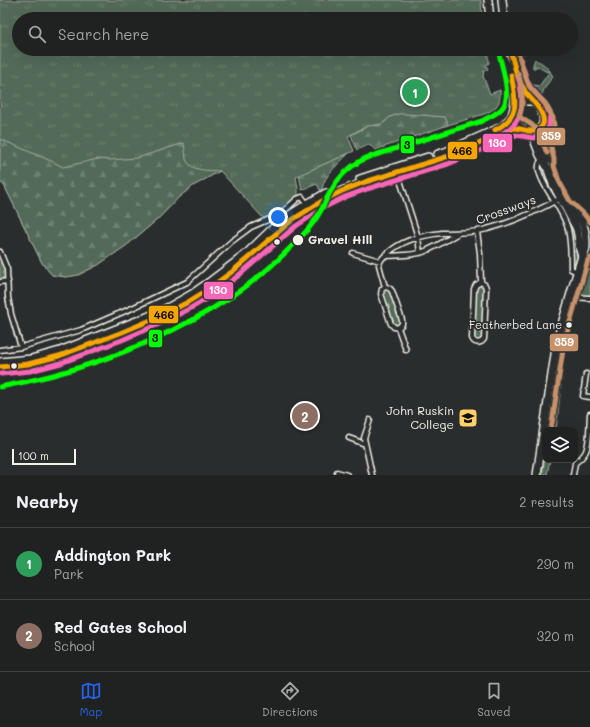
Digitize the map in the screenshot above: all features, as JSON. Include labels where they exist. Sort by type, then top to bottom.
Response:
[{"type":"main road","points":[[488,0],[489,12]]},
{"type":"main road","points":[[502,0],[503,12]]},
{"type":"main road","points":[[0,362],[31,359],[60,351],[169,307],[192,294],[245,255],[305,201],[363,178],[445,152],[503,126],[512,116],[515,106],[515,96],[512,77],[502,56]]},
{"type":"main road","points":[[512,56],[523,89],[539,107],[547,124],[543,143],[547,167]]},
{"type":"main road","points":[[515,106],[523,101],[533,101]]},
{"type":"main road","points":[[0,367],[28,364],[59,356],[150,321],[176,309],[198,296],[233,271],[299,215],[322,201],[343,194],[365,182],[490,141],[514,128],[534,131],[541,127],[543,121],[542,113]]},
{"type":"main road","points":[[512,116],[515,121],[532,135],[536,142],[560,202],[576,227],[580,253],[582,256]]},
{"type":"main road","points":[[537,475],[557,341],[582,256],[588,248],[584,226],[580,219],[560,202]]},
{"type":"street","points":[[328,203],[343,194],[475,153],[490,146],[490,141]]},
{"type":"street","points":[[542,160],[538,166],[539,172],[544,183],[560,202],[568,230],[571,249],[571,269],[577,272]]},
{"type":"street","points":[[399,177],[418,237],[420,253]]},
{"type":"street","points":[[0,350],[81,330],[187,282],[232,241],[252,227],[284,211],[297,199],[302,197],[305,201]]},
{"type":"street","name":"Crossways","points":[[380,261],[394,248],[418,237],[443,233],[457,234],[477,232],[499,226],[560,202]]},
{"type":"street","points":[[477,232],[480,253],[481,282],[486,288],[484,339],[477,343],[474,342],[472,338],[474,289],[476,285],[481,282]]},
{"type":"street","name":"Crossways","points":[[386,254],[388,256],[420,253],[457,234]]},
{"type":"street","points":[[0,252],[7,269],[8,297],[11,314],[21,346]]},
{"type":"street","points":[[353,253],[380,261],[379,265],[384,287],[381,294],[392,324],[394,327],[398,328],[406,350]]},
{"type":"street","points":[[0,282],[8,282]]},
{"type":"street","points":[[384,287],[390,288],[392,291],[402,320],[401,326],[398,328]]},
{"type":"street","points":[[570,297],[590,298]]},
{"type":"street","points":[[586,374],[583,396],[590,397]]},
{"type":"street","points":[[573,475],[575,464],[586,452],[590,414]]},
{"type":"street","points":[[370,420],[364,438],[372,475]]},
{"type":"street","points":[[366,429],[372,431]]},
{"type":"street","points":[[349,438],[365,444]]},
{"type":"street","points":[[337,472],[346,475]]},
{"type":"green space","points":[[0,0],[481,0],[482,12],[12,12],[12,56],[488,56],[489,63],[486,65],[488,69],[484,71],[483,76],[490,94],[500,90],[500,99],[495,108],[484,114],[448,125],[445,117],[390,117],[381,124],[359,130],[348,136],[354,151],[296,177],[298,196],[272,216],[263,218],[220,171],[193,186],[179,197],[158,219],[127,245],[98,265],[78,275],[66,277],[52,275],[42,263],[4,185],[0,182]]},
{"type":"green space","points":[[517,56],[523,56],[524,65],[528,76],[534,85],[539,86],[550,71],[553,77],[540,97],[538,98],[531,93],[522,75],[522,70],[519,68],[520,64]]},
{"type":"green space","points":[[535,59],[542,63],[549,71],[548,70],[547,72],[537,66],[533,68]]},
{"type":"green space","points":[[398,114],[445,117],[448,125],[375,150],[368,145],[357,150],[351,135],[368,126],[379,125],[390,117]]},
{"type":"green space","points":[[0,139],[63,167],[98,159],[110,160],[137,158],[184,143],[188,163],[200,170],[220,171],[193,186],[179,197],[158,219],[127,245],[98,265],[78,275],[66,277],[52,275],[42,263],[4,185],[0,182]]},
{"type":"green space","points":[[348,154],[329,174],[323,184],[322,189],[320,190],[317,184],[302,190],[299,175]]},
{"type":"green space","points":[[573,251],[577,251],[574,269],[573,267]]},
{"type":"green space","points":[[0,257],[4,267],[5,276],[0,281]]},
{"type":"green space","points":[[588,258],[590,259],[590,295],[588,296],[580,294],[579,291]]},
{"type":"green space","points":[[480,284],[483,285],[485,289],[482,337],[478,341],[474,339],[474,337],[476,290]]},
{"type":"green space","points":[[385,289],[390,291],[400,318],[400,323],[398,326],[394,323],[384,295],[383,292]]},
{"type":"green space","points":[[557,369],[563,369],[556,427],[550,427]]},
{"type":"green space","points":[[544,463],[549,463],[547,475],[542,475]]},
{"type":"transit line","name":"3","points":[[0,387],[76,369],[124,352],[171,331],[207,312],[232,296],[267,270],[304,234],[318,215],[334,185],[353,166],[366,158],[482,121],[501,109],[505,101],[506,87],[500,56]]},
{"type":"transit line","name":"466","points":[[0,367],[28,364],[59,356],[163,315],[188,302],[233,271],[292,220],[322,201],[342,191],[365,182],[446,157],[514,128],[529,131],[538,130],[542,126],[543,116],[520,82],[512,56]]},
{"type":"transit line","name":"130","points":[[1,374],[30,371],[61,363],[122,340],[166,321],[211,296],[238,276],[296,226],[325,207],[345,197],[448,164],[516,135],[533,138],[542,136],[549,126],[550,115],[545,104],[531,88],[519,56]]},
{"type":"transit line","name":"359","points":[[519,56],[529,86],[545,103],[553,118],[554,126],[550,143],[554,166],[559,181],[570,201],[590,222]]},
{"type":"transit line","name":"359","points":[[518,73],[522,95],[522,106],[519,116],[535,128],[547,153]]},
{"type":"transit line","name":"130","points":[[498,136],[508,130],[519,117],[522,102],[518,74]]},
{"type":"transit line","name":"466","points":[[495,130],[509,119],[515,107],[511,75]]},
{"type":"transit line","name":"359","points":[[551,427],[564,343],[588,260],[590,258]]},
{"type":"place","name":"Addington Park","points":[[415,92]]},
{"type":"place","name":"Gravel Hill","points":[[298,240]]},
{"type":"place","name":"Featherbed Lane","points":[[569,325]]},
{"type":"place","name":"Red Gates School","points":[[305,416]]},
{"type":"place","name":"John Ruskin College","points":[[468,418]]}]
